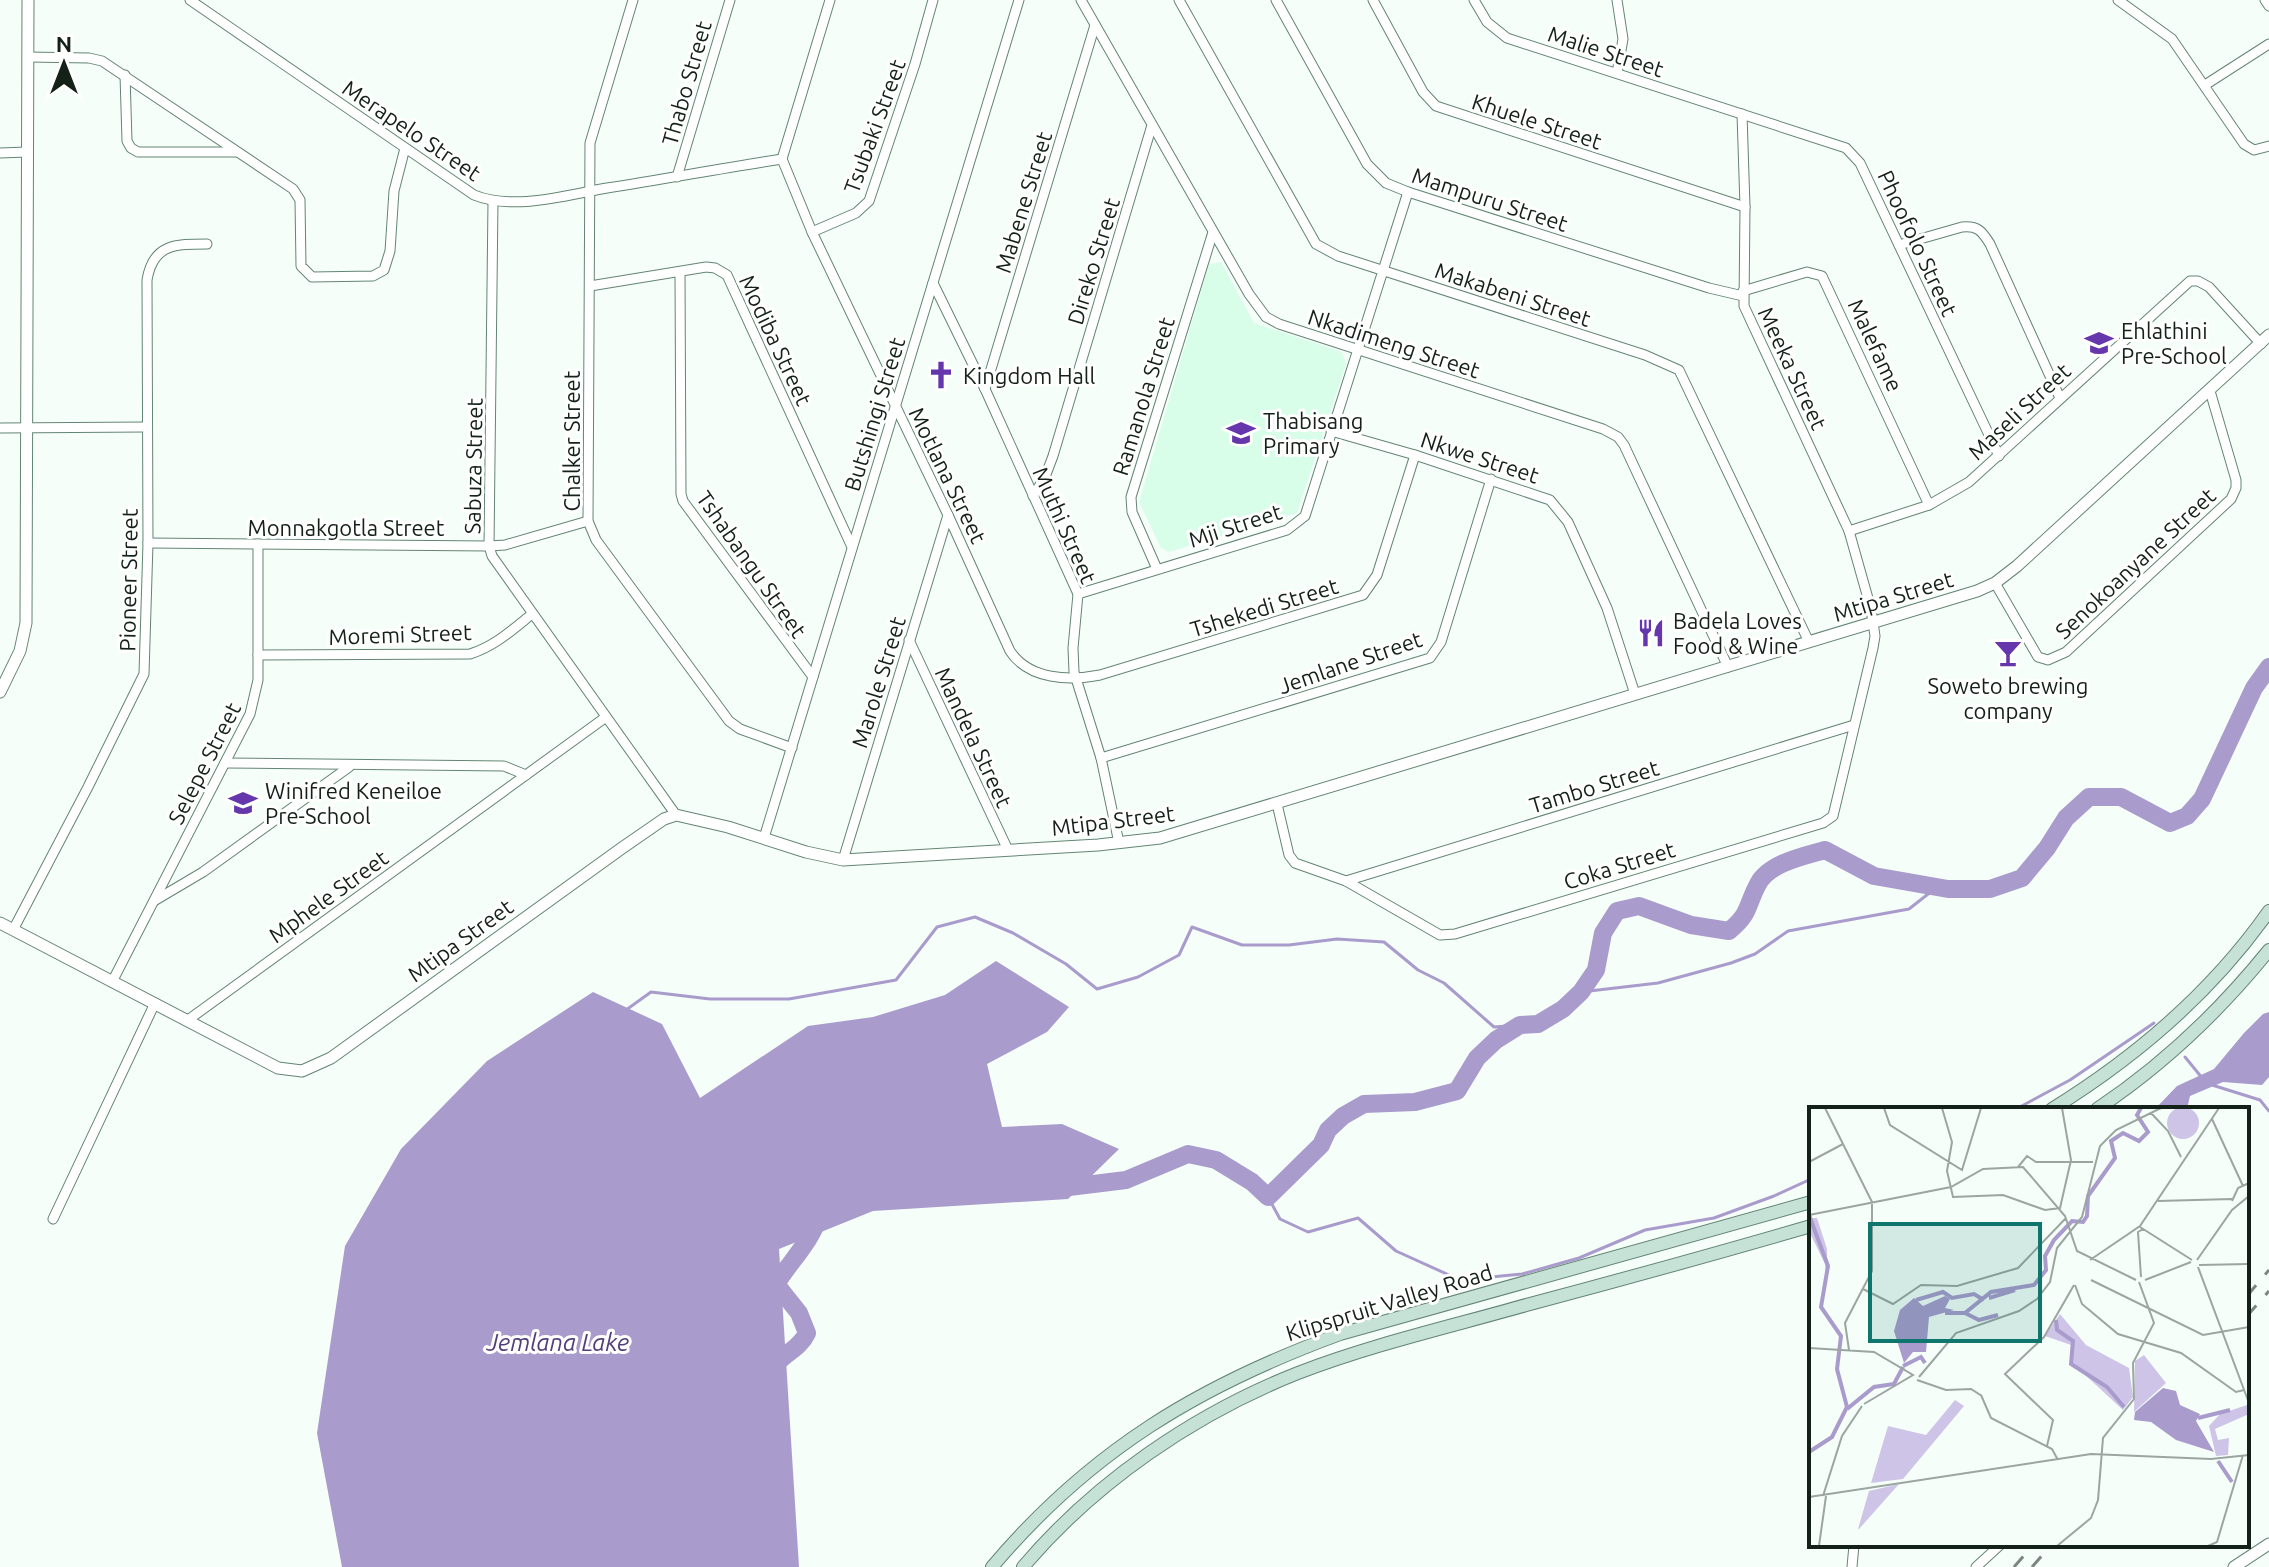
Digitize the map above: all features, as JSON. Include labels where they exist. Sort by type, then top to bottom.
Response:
[{"type":"main road","points":[[2055,1107],[2120,1063],[2167,1025],[2220,972],[2269,911]]},
{"type":"main road","points":[[2100,1107],[2187,1039],[2227,1000],[2269,950]]},
{"type":"main road","name":"Klipspruit Valley Road","points":[[992,1567],[1058,1497],[1134,1436],[1207,1390],[1277,1357],[1340,1334],[1809,1203]]},
{"type":"main road","name":"Klipspruit Valley Road","points":[[1023,1567],[1076,1512],[1139,1461],[1206,1418],[1269,1386],[1350,1355],[1809,1227]]},
{"type":"street","points":[[0,692],[25,638],[28,0]]},
{"type":"street","name":"Chalker Street","points":[[633,0],[590,143],[588,521],[596,540],[729,721],[740,729],[792,748]]},
{"type":"street","name":"Thabo Street","points":[[677,177],[730,0]]},
{"type":"street","points":[[782,159],[830,0]]},
{"type":"street","name":"Tsubaki Street","points":[[812,232],[856,213],[869,201],[933,0]]},
{"type":"street","name":"Butshingi Street","points":[[764,838],[1019,0]]},
{"type":"street","name":"Nkadimeng Street","points":[[1081,0],[1256,306],[1266,317],[1603,429],[1618,437],[1728,667]]},
{"type":"street","name":"Makabeni Street","points":[[1179,0],[1309,235],[1325,250],[1645,355],[1679,370],[1809,642]]},
{"type":"street","name":"Mampuru Street","points":[[1276,0],[1367,164],[1386,183],[1709,288],[1743,293]]},
{"type":"street","name":"Khuele Street","points":[[1373,0],[1423,92],[1436,106],[1745,207]]},
{"type":"street","name":"Malie Street","points":[[1474,0],[1487,22],[1507,38],[1742,114]]},
{"type":"street","points":[[1617,0],[1623,39],[1617,73]]},
{"type":"street","points":[[2118,0],[2172,39],[2244,144],[2254,150],[2269,146]]},
{"type":"street","points":[[2265,0],[2269,6]]},
{"type":"street","name":"Merapelo Street","points":[[197,2],[474,195],[493,201],[516,202],[782,159]]},
{"type":"street","name":"Mabene Street","points":[[985,389],[1095,25]]},
{"type":"street","points":[[2205,85],[2269,44]]},
{"type":"street","points":[[28,57],[102,61],[293,189],[300,200],[301,266],[305,273],[321,278],[373,276],[384,270],[390,251],[394,191],[405,148]]},
{"type":"street","points":[[125,75],[127,141],[131,148],[138,152],[237,152]]},
{"type":"street","name":"Meeka Street","points":[[1742,114],[1745,207],[1743,293],[1747,314],[1849,531],[1874,624]]},
{"type":"street","name":"Phoofolo Street","points":[[1742,114],[1852,152],[1860,163],[1999,456]]},
{"type":"street","name":"Direko Street","points":[[1033,496],[1053,456],[1152,125]]},
{"type":"street","points":[[0,153],[27,152]]},
{"type":"street","name":"Motlana Street","points":[[782,159],[812,232],[1014,658],[1027,667],[1076,680]]},
{"type":"street","name":"Mji Street","points":[[1078,594],[1287,530],[1299,523],[1308,509],[1408,192]]},
{"type":"street","name":"Sabuza Street","points":[[493,201],[489,546],[499,568],[676,815]]},
{"type":"street","points":[[1899,245],[1962,227],[1979,229],[1990,244],[2060,398]]},
{"type":"street","name":"Ramanola Street","points":[[1157,569],[1132,512],[1131,497],[1213,232]]},
{"type":"street","name":"Pioneer Street","points":[[13,930],[144,674],[148,543],[146,427],[149,264],[155,255],[166,249],[207,244]]},
{"type":"street","name":"Modiba Street","points":[[590,286],[715,268],[727,275],[852,547]]},
{"type":"street","name":"Tshabangu Street","points":[[680,272],[681,494],[701,526],[813,677]]},
{"type":"street","name":"Malefame","points":[[1743,293],[1807,272],[1826,280],[1929,505]]},
{"type":"street","name":"Maseli Street","points":[[1849,531],[1929,505],[1958,490],[2190,281],[2198,281],[2209,287],[2265,339]]},
{"type":"street","name":"Muthi Street","points":[[933,283],[1078,594],[1073,660],[1076,680],[1101,758],[1119,843]]},
{"type":"street","name":"Mtipa Street","points":[[0,923],[278,1068],[302,1071],[314,1067],[654,825],[676,815],[843,860],[1119,843],[1179,833],[1874,624],[1995,583],[2265,339]]},
{"type":"street","name":"Senokoanyane Street","points":[[1995,583],[2038,657],[2054,659],[2066,652],[2234,494],[2236,480],[2210,391]]},
{"type":"street","points":[[0,428],[146,427]]},
{"type":"street","name":"Nkwe Street","points":[[1331,431],[1550,500],[1568,522],[1607,608],[1635,694]]},
{"type":"street","name":"Tshekedi Street","points":[[1076,680],[1363,595],[1377,575],[1415,455]]},
{"type":"street","name":"Jemlane Street","points":[[1101,758],[1430,658],[1441,642],[1491,479]]},
{"type":"street","name":"Marole Street","points":[[843,860],[948,515]]},
{"type":"street","name":"Monnakgotla Street","points":[[148,543],[489,546],[505,545],[588,521]]},
{"type":"street","name":"Selepe Street","points":[[112,982],[255,699],[258,544]]},
{"type":"street","name":"Moremi Street","points":[[258,655],[470,654],[485,649],[532,614]]},
{"type":"street","name":"Coka Street","points":[[1277,804],[1291,860],[1305,868],[1346,881],[1432,932],[1446,935],[1808,827],[1830,820],[1836,813],[1873,648],[1874,624]]},
{"type":"street","name":"Mandela Street","points":[[909,640],[1008,850]]},
{"type":"street","name":"Mphele Street","points":[[188,1020],[606,717]]},
{"type":"street","name":"Tambo Street","points":[[1346,881],[1854,725]]},
{"type":"street","points":[[225,763],[349,767],[504,766],[526,775]]},
{"type":"street","points":[[154,901],[203,872],[349,767]]},
{"type":"street","points":[[53,1219],[155,1003]]},
{"type":"street","points":[[2234,1567],[2269,1544]]},
{"type":"street","points":[[1852,1567],[1854,1547]]},
{"type":"street","points":[[1976,1567],[1998,1547]]},
{"type":"shaded area","name":"Thabisang Primary","points":[[1221,262],[1254,323],[1342,352],[1346,364],[1297,513],[1169,552],[1161,548],[1139,502],[1209,264]]},
{"type":"water","name":"Jemlana Lake","points":[[996,961],[1069,1007],[1047,1032],[987,1064],[1002,1127],[1062,1124],[1119,1149],[1068,1199],[873,1211],[779,1249],[799,1567],[342,1567],[317,1433],[345,1246],[401,1149],[487,1061],[593,992],[662,1024],[700,1098],[808,1026],[873,1017],[945,995]]},
{"type":"water","points":[[2269,1012],[2269,1077],[2262,1085],[2223,1082],[2190,1096],[2187,1107],[2157,1107],[2177,1086],[2214,1069],[2263,1014]]},
{"type":"waterway","points":[[1061,1188],[1126,1180],[1188,1154],[1216,1160],[1252,1182],[1268,1197],[1321,1145],[1328,1130],[1343,1116],[1364,1104],[1415,1102],[1457,1091],[1477,1058],[1496,1040],[1520,1025],[1538,1024],[1563,1009],[1581,992],[1596,970],[1603,933],[1617,911],[1639,906],[1691,925],[1729,931],[1745,914],[1758,884],[1770,871],[1788,861],[1825,850],[1874,876],[1948,889],[1990,889],[2022,878],[2047,848],[2066,818],[2089,797],[2121,797],[2170,823],[2187,816],[2202,799],[2254,688],[2269,667]]},
{"type":"waterway","points":[[1581,992],[1658,983],[1731,963],[1755,954],[1788,931],[1909,909],[1937,887]]},
{"type":"waterway","points":[[626,1010],[651,992],[710,999],[789,999],[896,980],[937,927],[975,917],[1013,933],[1066,964],[1097,989],[1138,977],[1179,955],[1192,927],[1242,945],[1289,945],[1337,939],[1384,942],[1418,970],[1444,983],[1494,1027],[1520,1025]]},
{"type":"waterway","points":[[2020,1107],[2070,1080],[2154,1023]]},
{"type":"waterway","points":[[2185,1057],[2203,1079]]},
{"type":"waterway","points":[[2212,1085],[2260,1100],[2269,1111]]},
{"type":"waterway","points":[[1268,1197],[1280,1219],[1308,1232],[1358,1218],[1396,1251],[1460,1280],[1522,1274],[1579,1258],[1645,1230],[1714,1218],[1809,1180]]},
{"type":"waterway","points":[[771,1373],[807,1333],[799,1313],[776,1284],[806,1242],[820,1214]]},
{"type":"railway","points":[[2249,1294],[2269,1270]]},
{"type":"railway","points":[[2249,1314],[2269,1291]]},
{"type":"railway","points":[[2014,1567],[2031,1547]]},
{"type":"railway","points":[[2032,1567],[2049,1547]]},
{"type":"place","name":"Ehlathini Pre-School","points":[[2099,343]]},
{"type":"place","name":"Kingdom Hall","points":[[941,375]]},
{"type":"place","name":"Thabisang Primary","points":[[1241,433]]},
{"type":"place","name":"Badela Loves Food & Wine","points":[[1651,633]]},
{"type":"place","name":"Soweto brewing company","points":[[2008,653]]},
{"type":"place","name":"Winifred Keneiloe Pre-School","points":[[243,803]]}]
